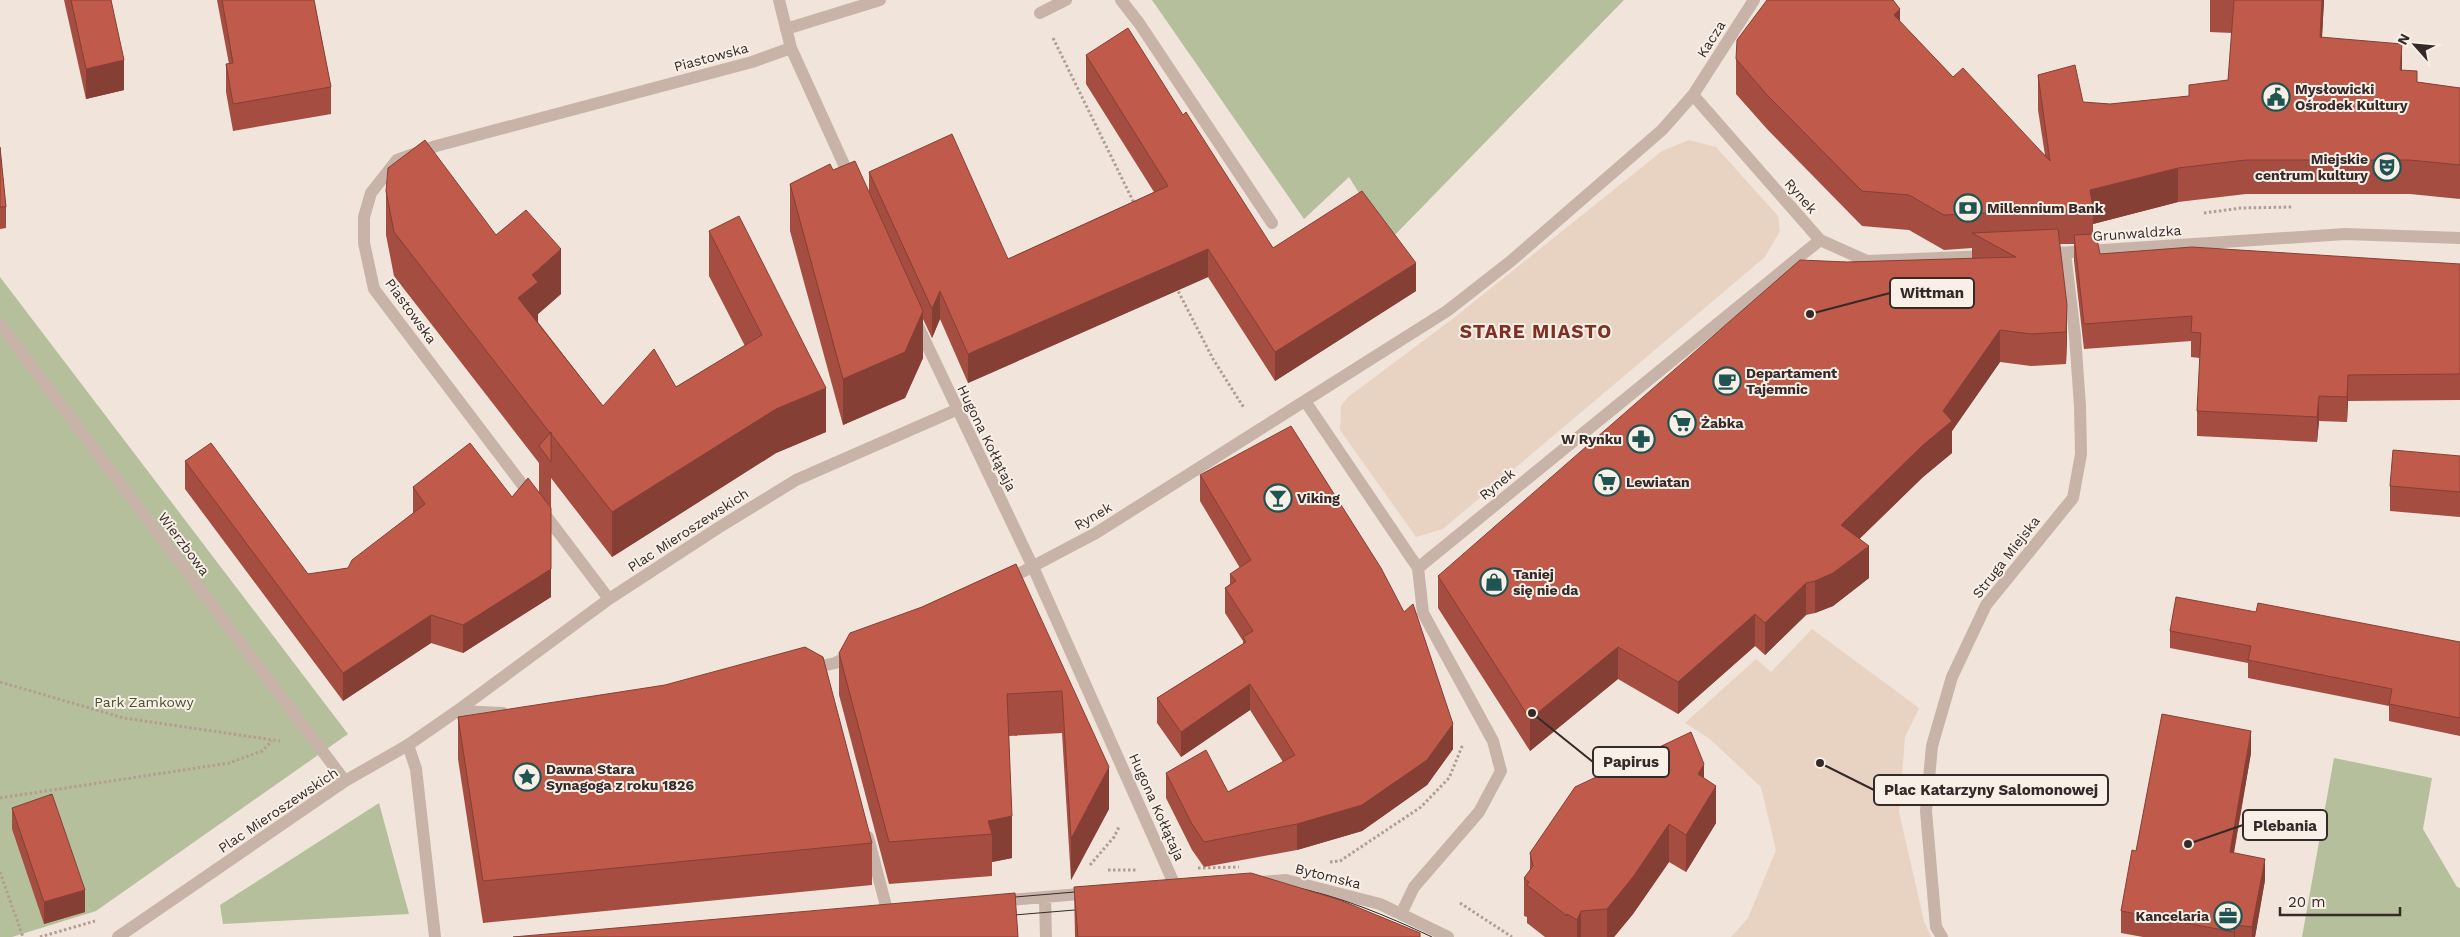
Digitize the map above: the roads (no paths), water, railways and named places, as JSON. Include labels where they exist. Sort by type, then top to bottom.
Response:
[{"type":"street","points":[[779,0],[791,48],[857,193]]},
{"type":"street","points":[[786,29],[880,0]]},
{"type":"street","points":[[1040,13],[1066,0]]},
{"type":"street","points":[[1121,0],[1139,23],[1272,223]]},
{"type":"street","name":"Kacza","points":[[1693,95],[1754,0]]},
{"type":"street","name":"Piastowska","points":[[609,599],[374,289],[364,243],[364,217],[371,193],[397,160],[436,146],[752,62],[791,48]]},
{"type":"street","name":"Rynek","points":[[1033,567],[1096,533],[1447,310],[1511,261],[1662,130],[1693,95],[1820,240],[1418,568]]},
{"type":"street","name":"Grunwaldzka","points":[[2025,254],[2345,234],[2460,238]]},
{"type":"street","points":[[1820,240],[1867,261],[2006,255]]},
{"type":"street","name":"Struga Miejska","points":[[1942,937],[1936,927],[1926,811],[1932,746],[1952,676],[1986,605],[2073,498],[2081,454],[2075,336],[2065,253]]},
{"type":"street","name":"Hugona Kołłątaja","points":[[911,310],[956,410],[1033,567],[1176,888]]},
{"type":"street","name":"Wierzbowa","points":[[0,324],[345,782]]},
{"type":"street","points":[[1305,401],[1418,568],[1423,613],[1493,741],[1501,771],[1479,812],[1414,887],[1401,914]]},
{"type":"street","name":"Plac Mieroszewskich","points":[[118,937],[345,782],[408,745],[609,599],[796,480],[956,410]]},
{"type":"street","points":[[993,586],[1033,567]]},
{"type":"street","points":[[794,672],[824,670],[870,646]]},
{"type":"street","points":[[457,711],[513,713]]},
{"type":"street","points":[[408,745],[416,769],[435,937]]},
{"type":"street","points":[[865,826],[887,910]]},
{"type":"street","name":"Bytomska","points":[[1250,883],[1286,880],[1380,904],[1448,937]]},
{"type":"street","points":[[986,902],[1108,892]]},
{"type":"street","points":[[1045,898],[1046,937]]},
{"type":"tram line","points":[[1289,886],[1326,895],[1362,907],[1432,937]]},
{"type":"tram line","points":[[1003,898],[1087,891]]},
{"type":"tram line","points":[[1002,916],[1087,909]]},
{"type":"place","name":"Mysłowicki Ośrodek Kultury","points":[[2276,97]]},
{"type":"place","name":"Miejskie centrum kultury","points":[[2387,167]]},
{"type":"place","name":"Millennium Bank","points":[[1968,208]]},
{"type":"place","name":"Wittman","points":[[1810,314]]},
{"type":"place","name":"Departament Tajemnic","points":[[1727,381]]},
{"type":"place","name":"Żabka","points":[[1682,423]]},
{"type":"place","name":"W Rynku","points":[[1641,439]]},
{"type":"place","name":"Lewiatan","points":[[1607,482]]},
{"type":"place","name":"Viking","points":[[1278,498]]},
{"type":"place","name":"Taniej się nie da","points":[[1494,582]]},
{"type":"place","name":"Papirus","points":[[1532,713]]},
{"type":"place","name":"Plac Katarzyny Salomonowej","points":[[1820,763]]},
{"type":"place","name":"Dawna Stara Synagoga z roku 1826","points":[[527,777]]},
{"type":"place","name":"Plebania","points":[[2188,844]]},
{"type":"place","name":"Kancelaria","points":[[2228,916]]},
{"type":"district","name":"STARE MIASTO","points":[[1536,331]]},
{"type":"park label","name":"Park Zamkowy","points":[[144,702]]}]
